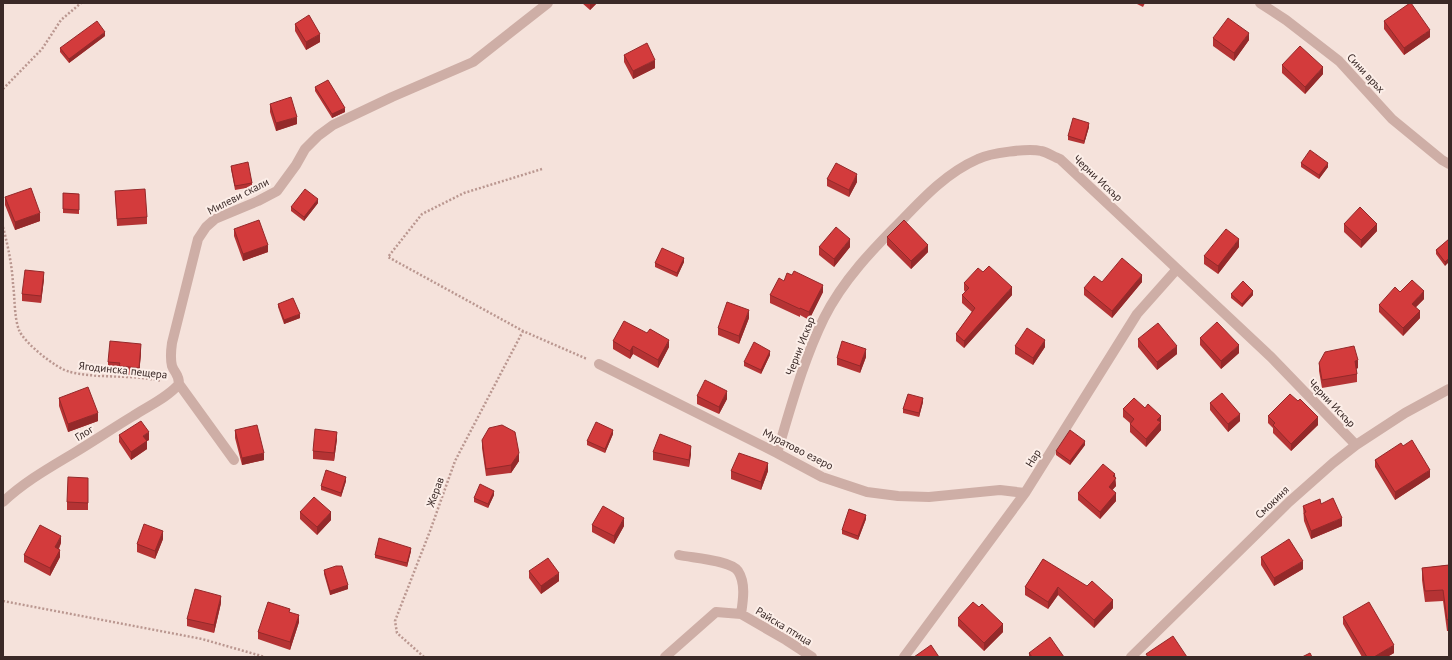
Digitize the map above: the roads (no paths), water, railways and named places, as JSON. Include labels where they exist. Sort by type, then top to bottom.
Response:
[{"type":"street","name":"Милеви скали","points":[[234,460],[179,384],[179,378],[172,367],[172,343],[198,239],[206,227],[215,219],[277,191],[296,165],[305,149],[318,136],[333,125],[392,97],[473,62],[548,3]]},
{"type":"street","name":"Сини връх","points":[[1260,3],[1286,20],[1339,61],[1392,118],[1442,160],[1449,164]]},
{"type":"street","name":"Черни Искър","points":[[777,452],[804,365],[824,318],[846,282],[883,238],[929,192],[962,167],[979,158],[1020,151],[1041,151],[1060,159],[1271,357],[1356,445]]},
{"type":"street","name":"Нар","points":[[904,657],[1025,493],[1137,314],[1177,269]]},
{"type":"street","name":"Муратово езеро","points":[[599,364],[777,452],[822,476],[867,492],[898,496],[929,497],[1000,490],[1025,493]]},
{"type":"street","name":"Глог","points":[[3,502],[41,472],[73,454],[154,403],[179,384]]},
{"type":"street","name":"Смокиня","points":[[1131,657],[1290,502],[1356,445],[1405,413],[1449,389]]},
{"type":"street","points":[[679,555],[727,564],[737,570],[741,577],[744,594],[741,614]]},
{"type":"street","name":"Райска птица","points":[[665,657],[716,612],[741,614],[812,657]]}]
